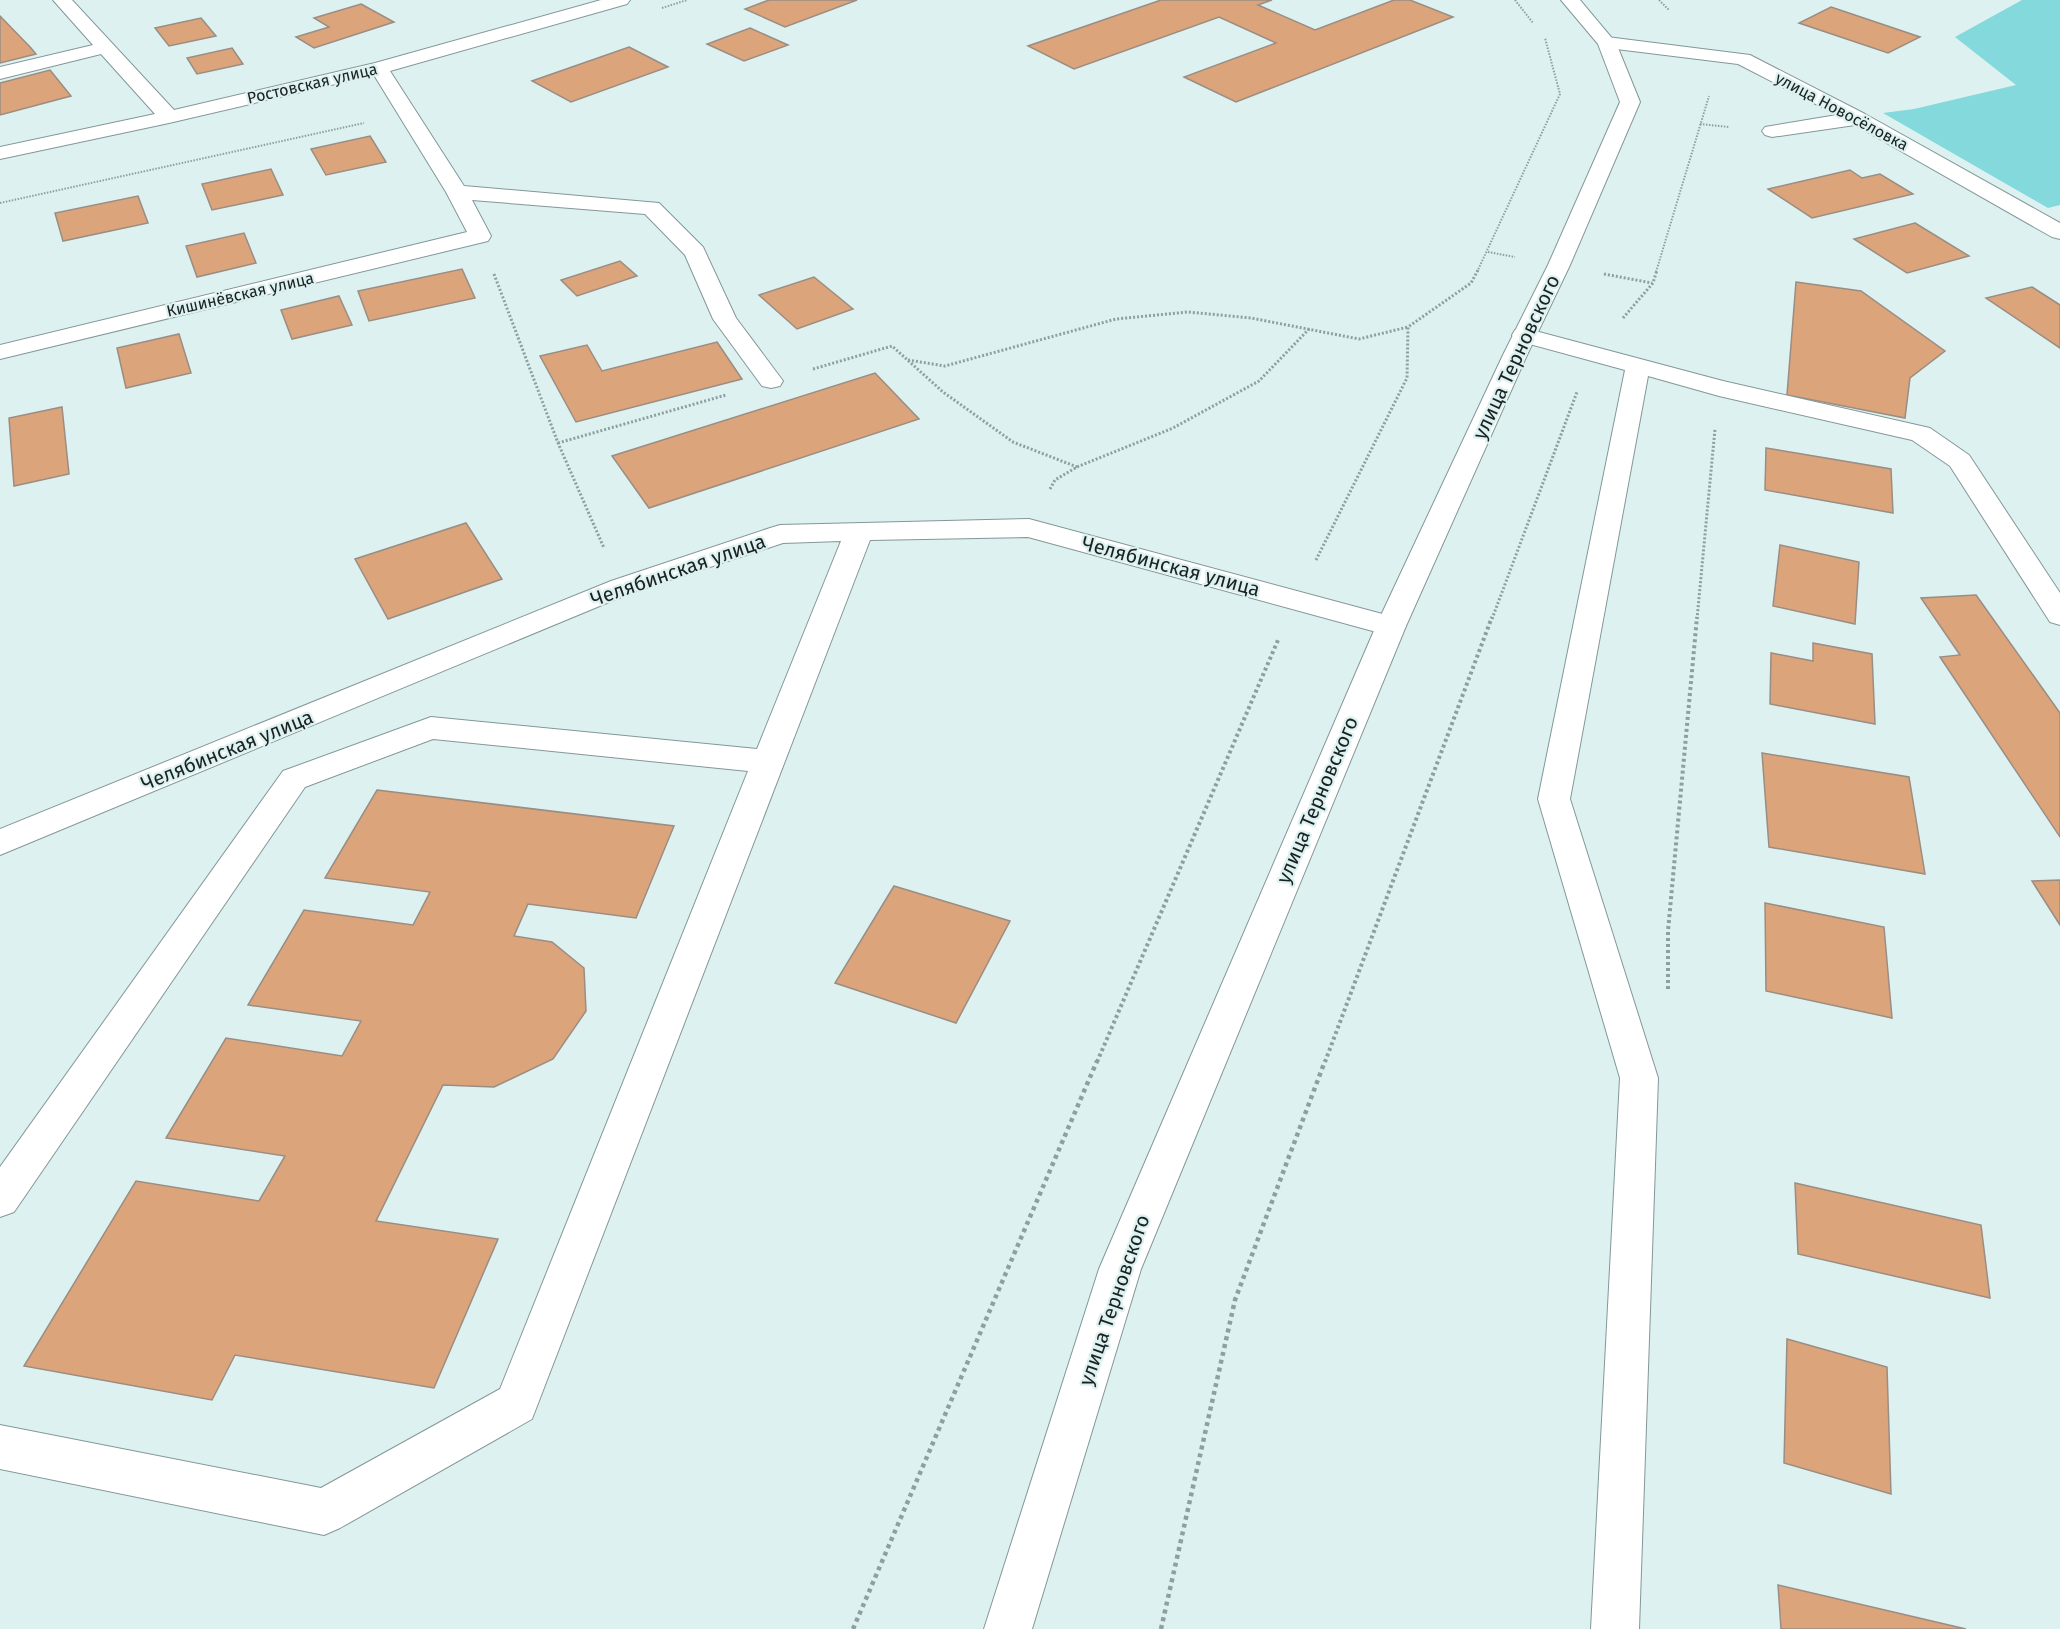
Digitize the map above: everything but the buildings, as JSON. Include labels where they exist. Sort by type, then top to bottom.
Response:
[{"type":"street","points":[[62,0],[169,117]]},
{"type":"street","name":"Ростовская улица","points":[[0,153],[169,117],[379,68],[591,4],[621,0]]},
{"type":"street","name":"улица Терновского","points":[[1008,1629],[1120,1269],[1391,626],[1524,335],[1559,265],[1630,102],[1607,43],[1570,0]]},
{"type":"street","name":"улица Новосёловка","points":[[1607,43],[1699,52],[1743,59],[1858,118],[2058,228]]},
{"type":"street","points":[[0,73],[105,47]]},
{"type":"street","points":[[379,68],[457,192],[480,237]]},
{"type":"street","points":[[1772,131],[1858,118]]},
{"type":"street","points":[[457,192],[651,208],[695,252],[725,320],[771,381]]},
{"type":"street","name":"Кишинёвская улица","points":[[0,352],[480,237]]},
{"type":"street","points":[[1524,335],[1719,388],[1921,434],[1960,461],[2060,615]]},
{"type":"street","points":[[1615,1629],[1639,1078],[1554,799],[1638,366]]},
{"type":"street","name":"Челябинская улица","points":[[0,843],[621,587],[780,534],[1029,528],[1391,626]]},
{"type":"street","points":[[0,1447],[324,1512],[516,1404],[851,549],[861,531]]},
{"type":"street","points":[[0,1199],[294,779],[431,728],[768,762]]},
{"type":"path","points":[[1515,0],[1534,25]]},
{"type":"path","points":[[1161,1629],[1235,1300],[1591,354],[1653,283],[1711,87],[1699,52],[1659,0]]},
{"type":"path","points":[[907,360],[945,366],[1116,319],[1188,312],[1251,318],[1359,339],[1408,327],[1471,283],[1488,252],[1560,94],[1547,41],[1541,33]]},
{"type":"path","points":[[480,237],[558,443],[621,587]]},
{"type":"path","points":[[1603,273],[1653,283]]},
{"type":"path","points":[[853,1629],[1296,599],[1407,378],[1408,327]]},
{"type":"path","points":[[1029,528],[1055,480],[1077,467],[1173,428],[1259,381],[1310,328]]},
{"type":"path","points":[[558,443],[892,346],[943,392],[1013,442],[1077,467]]},
{"type":"path","points":[[1668,990],[1668,931],[1719,388]]},
{"type":"shaded area","points":[[2022,0],[2060,0],[2060,205],[2048,208],[1883,113],[1914,109],[2016,85],[1955,37]]}]
